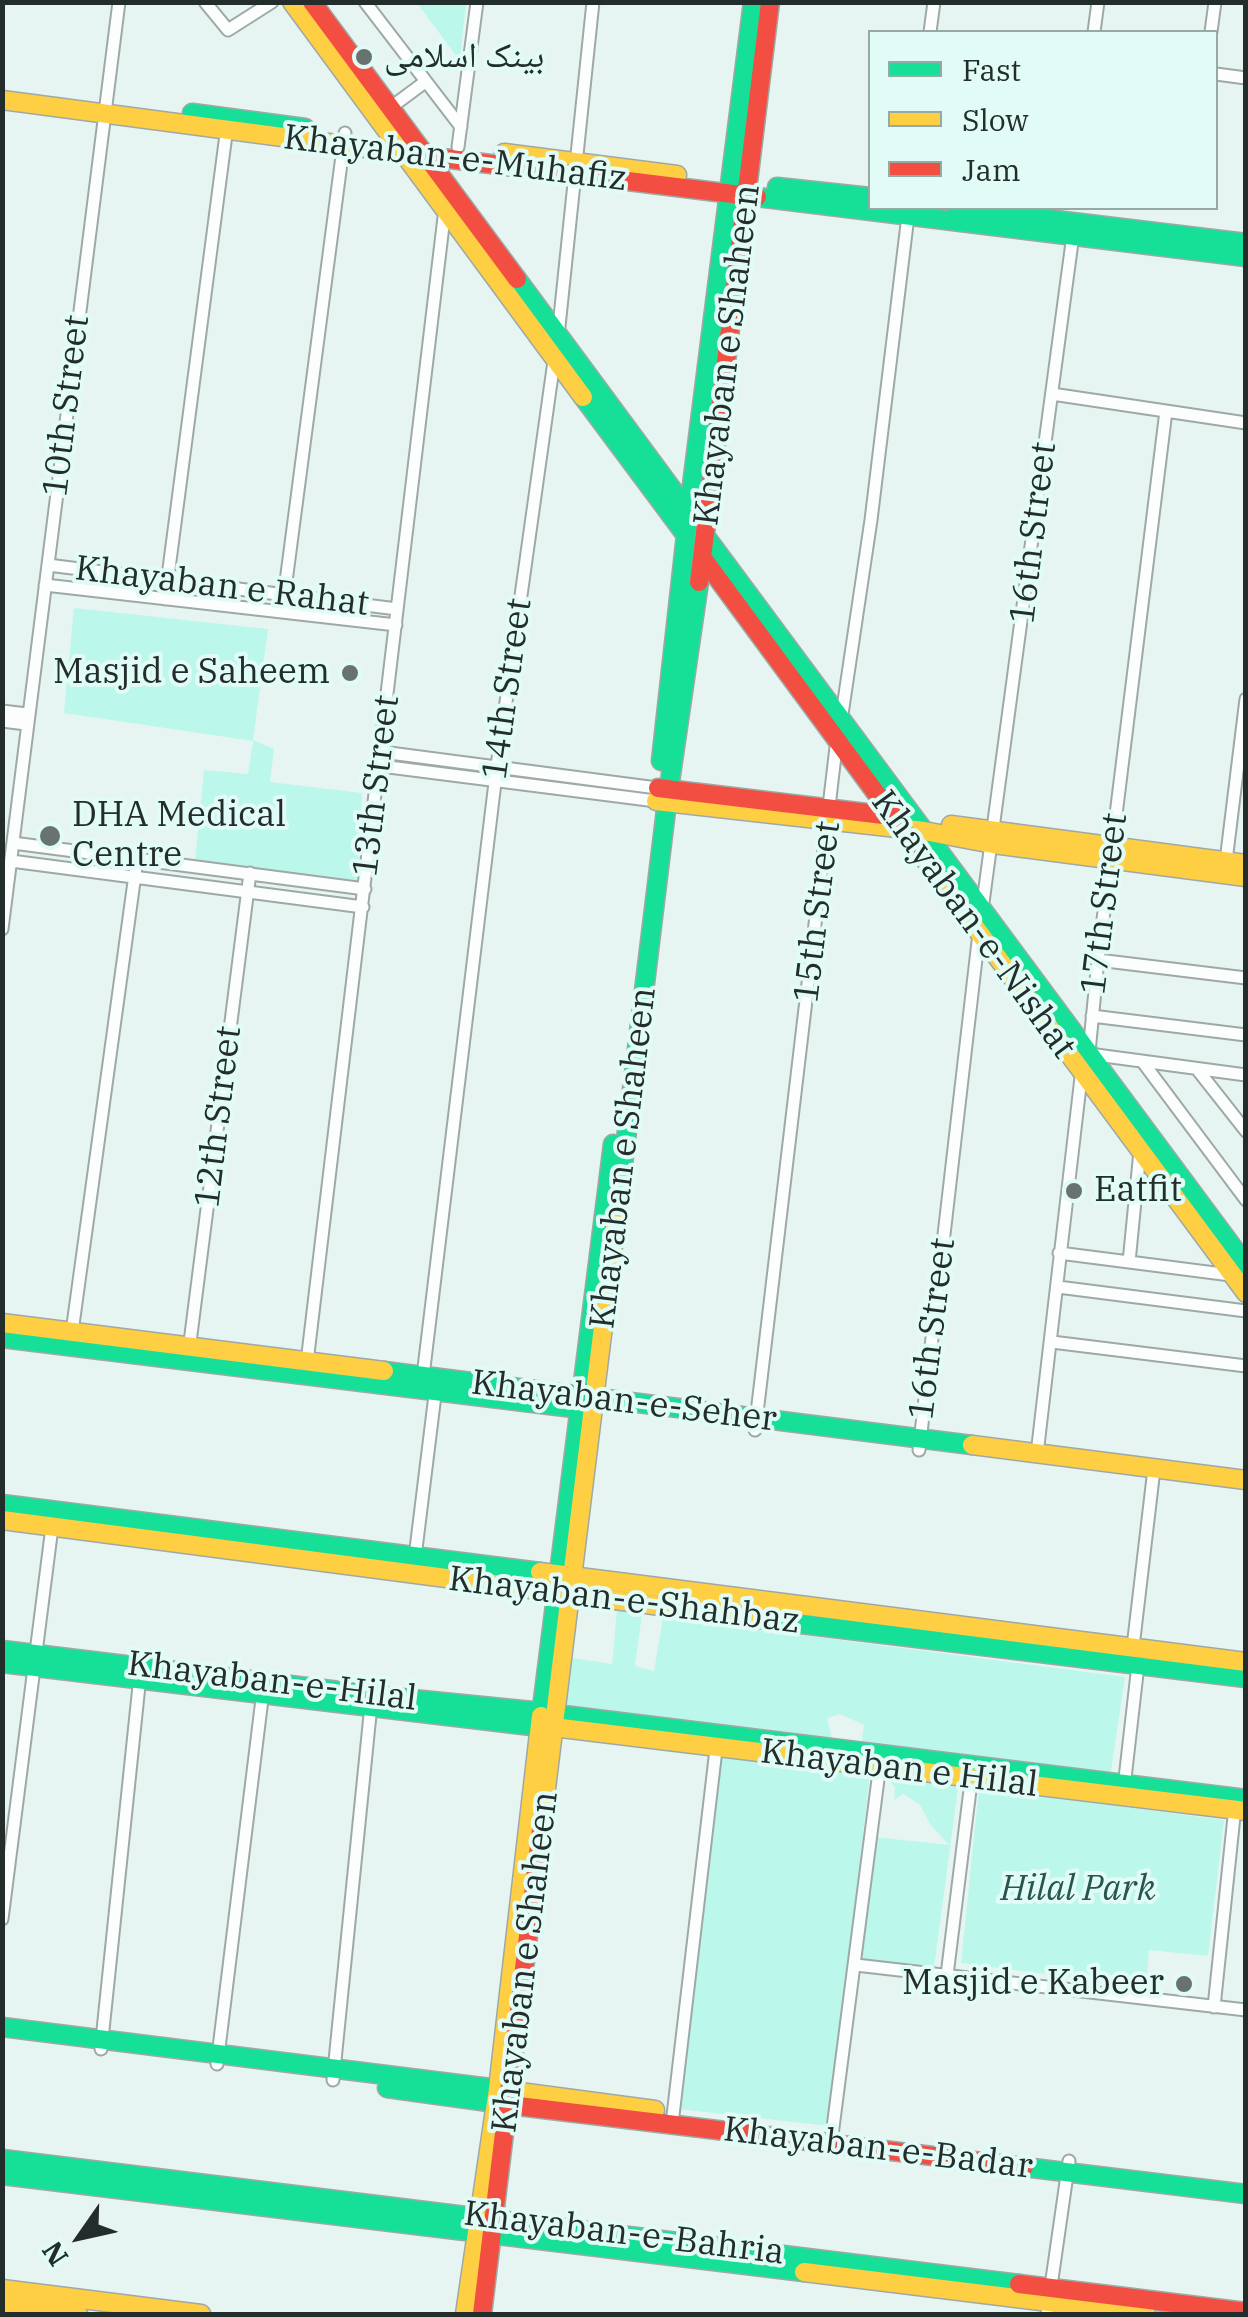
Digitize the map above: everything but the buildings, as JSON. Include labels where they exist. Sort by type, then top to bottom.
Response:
[{"type":"street","name":"10th Street","points":[[2,929],[119,2]]},
{"type":"street","points":[[205,2],[228,30],[272,2]]},
{"type":"street","points":[[292,2],[408,146],[450,190],[689,512]]},
{"type":"street","points":[[312,2],[390,108],[446,209],[686,534]]},
{"type":"street","points":[[365,2],[461,127]]},
{"type":"street","points":[[456,152],[477,2]]},
{"type":"street","name":"14th Street","points":[[415,1557],[495,783],[558,335],[593,2]]},
{"type":"street","name":"Khayaban e Shaheen","points":[[662,795],[706,536],[753,2]]},
{"type":"street","name":"Khayaban e Shaheen","points":[[482,2314],[486,2226],[662,795],[686,534],[770,2]]},
{"type":"street","points":[[930,30],[934,2]]},
{"type":"street","points":[[1094,30],[1098,2]]},
{"type":"street","points":[[1211,30],[1215,2]]},
{"type":"street","points":[[1218,74],[1246,78]]},
{"type":"street","points":[[390,108],[425,82]]},
{"type":"street","name":"Khayaban-e-Muhafiz","points":[[2,91],[227,124],[738,188],[868,209]]},
{"type":"street","name":"Khayaban-e-Muhafiz","points":[[2,100],[104,107]]},
{"type":"street","points":[[165,599],[227,124]]},
{"type":"street","points":[[282,612],[343,138]]},
{"type":"street","name":"13th Street","points":[[306,1362],[456,152]]},
{"type":"street","name":"Khayaban-e-Muhafiz","points":[[738,188],[868,198]]},
{"type":"street","name":"Khayaban-e-Muhafiz","points":[[872,210],[908,216],[995,219]]},
{"type":"street","points":[[963,210],[995,219],[1074,222],[1246,257]]},
{"type":"street","name":"15th Street","points":[[756,1424],[836,739],[871,520],[908,216]]},
{"type":"street","name":"16th Street","points":[[919,1445],[979,932],[1074,222]]},
{"type":"street","points":[[1161,240],[1246,243]]},
{"type":"street","points":[[1052,394],[1246,423]]},
{"type":"street","name":"17th Street","points":[[1037,1454],[1080,1072],[1089,1054],[1166,411]]},
{"type":"street","name":"Khayaban-e-Nishat","points":[[706,536],[841,719],[979,932],[1080,1072],[1241,1273]]},
{"type":"street","name":"Khayaban-e-Nishat","points":[[702,556],[836,739],[982,909],[1089,1054],[1241,1273],[1246,1294]]},
{"type":"street","name":"Khayaban e Rahat","points":[[48,565],[397,610]]},
{"type":"street","points":[[45,585],[396,625]]},
{"type":"street","points":[[381,759],[495,783],[662,795],[910,824],[1111,853],[1236,863],[1246,699]]},
{"type":"street","points":[[2,710],[27,719]]},
{"type":"street","points":[[2,721],[27,719]]},
{"type":"street","points":[[381,759],[497,766],[662,795]]},
{"type":"street","points":[[13,842],[365,889]]},
{"type":"street","points":[[1111,853],[1246,877]]},
{"type":"street","points":[[72,1332],[137,860]]},
{"type":"street","points":[[11,861],[363,907]]},
{"type":"street","name":"12th Street","points":[[189,1354],[250,873]]},
{"type":"street","points":[[1098,960],[1246,978]]},
{"type":"street","points":[[1092,1016],[1246,1034]]},
{"type":"street","points":[[1089,1054],[1246,1074]]},
{"type":"street","points":[[1142,1062],[1246,1200]]},
{"type":"street","points":[[1197,1069],[1246,1131]]},
{"type":"street","points":[[1129,1262],[1140,1150]]},
{"type":"street","points":[[1234,1185],[1246,1177]]},
{"type":"street","points":[[1059,1253],[1241,1273]]},
{"type":"street","points":[[1058,1287],[1246,1311]]},
{"type":"street","name":"Khayaban-e-Seher","points":[[2,1323],[189,1354],[1154,1474],[1246,1480]]},
{"type":"street","name":"Khayaban-e-Seher","points":[[2,1338],[306,1362],[432,1382]]},
{"type":"street","points":[[1052,1342],[1246,1366]]},
{"type":"street","name":"Khayaban-e-Seher","points":[[919,1445],[1037,1454],[1246,1490]]},
{"type":"street","points":[[1124,1789],[1154,1474]]},
{"type":"street","name":"Khayaban-e-Shahbaz","points":[[2,1504],[415,1557],[565,1585]]},
{"type":"street","name":"Khayaban-e-Shahbaz","points":[[2,1520],[1136,1656],[1246,1662]]},
{"type":"street","points":[[2,1919],[52,1527]]},
{"type":"street","name":"Khayaban-e-Hilal","points":[[2,1650],[36,1660],[547,1720]]},
{"type":"street","name":"Khayaban-e-Shahbaz","points":[[1136,1656],[1246,1678]]},
{"type":"street","points":[[2,1663],[36,1660]]},
{"type":"street","points":[[101,2044],[140,1673]]},
{"type":"street","points":[[218,2060],[264,1688]]},
{"type":"street","points":[[334,2075],[372,1702]]},
{"type":"street","points":[[547,1720],[717,1740],[673,2118]]},
{"type":"street","name":"Khayaban e Hilal","points":[[717,1740],[1241,1804]]},
{"type":"street","points":[[832,2138],[880,1761]]},
{"type":"street","points":[[947,1976],[972,1771]]},
{"type":"street","points":[[1214,2006],[1241,1804]]},
{"type":"street","points":[[856,1964],[1246,2010]]},
{"type":"street","name":"Khayaban-e-Badar","points":[[2,2028],[218,2060],[832,2138],[1246,2183]]},
{"type":"street","name":"Khayaban-e-Badar","points":[[2,2039],[101,2044]]},
{"type":"street","name":"Khayaban-e-Bahria","points":[[2,2158],[1146,2314]]},
{"type":"street","points":[[1048,2301],[1068,2166]]},
{"type":"street","name":"Khayaban-e-Badar","points":[[1068,2166],[1246,2194]]},
{"type":"street","name":"Khayaban-e-Bahria","points":[[2,2175],[486,2226]]},
{"type":"street","name":"Khayaban e Shaheen","points":[[465,2314],[486,2226]]},
{"type":"street","points":[[2,2290],[71,2310]]},
{"type":"street","name":"Khayaban-e-Bahria","points":[[1048,2301],[1246,2312]]},
{"type":"street","points":[[2,2305],[193,2314]]},
{"type":"green space","points":[[417,3],[466,3],[460,61]]},
{"type":"green space","points":[[74,608],[268,629],[253,740],[274,749],[270,782],[362,793],[357,884],[195,861],[204,770],[248,774],[253,741],[64,713]]},
{"type":"green space","points":[[617,1610],[642,1614],[635,1666],[654,1671],[663,1617],[1125,1677],[1111,1771],[1105,1775],[861,1747],[864,1725],[840,1714],[827,1718],[832,1739],[823,1745],[558,1711],[566,1657],[612,1664]]},
{"type":"green space","points":[[719,1751],[870,1774],[829,2126],[678,2109]]},
{"type":"green space","points":[[881,1770],[959,1781],[934,1968],[860,1961],[874,1837],[949,1845],[930,1824],[920,1805],[904,1794],[894,1800],[895,1788]]},
{"type":"green space","name":"Hilal Park","points":[[979,1788],[1224,1820],[1208,1956],[1149,1950],[1146,1987],[961,1963]]},
{"type":"traffic: fast","points":[[661,761],[753,2]]},
{"type":"traffic: fast","points":[[192,113],[305,128]]},
{"type":"traffic: fast","points":[[777,187],[868,197]]},
{"type":"traffic: fast","points":[[757,197],[1246,257]]},
{"type":"traffic: fast","points":[[973,210],[1246,243]]},
{"type":"traffic: fast","points":[[517,279],[689,512]]},
{"type":"traffic: fast","points":[[583,397],[685,534]]},
{"type":"traffic: fast","points":[[706,537],[1246,1265]]},
{"type":"traffic: fast","points":[[618,1205],[667,802],[699,582]]},
{"type":"traffic: fast","points":[[541,1716],[613,1144]]},
{"type":"traffic: fast","points":[[2,1338],[590,1410]]},
{"type":"traffic: fast","points":[[384,1371],[972,1445]]},
{"type":"traffic: fast","points":[[2,1504],[540,1572]]},
{"type":"traffic: fast","points":[[768,1620],[1246,1678]]},
{"type":"traffic: fast","points":[[2,1650],[542,1712]]},
{"type":"traffic: fast","points":[[2,1663],[540,1727]]},
{"type":"traffic: fast","points":[[555,1714],[1246,1799]]},
{"type":"traffic: fast","points":[[2,2027],[498,2089]]},
{"type":"traffic: fast","points":[[387,2088],[496,2103]]},
{"type":"traffic: fast","points":[[2,2159],[1019,2284]]},
{"type":"traffic: fast","points":[[1024,2167],[1246,2194]]},
{"type":"traffic: fast","points":[[2,2175],[804,2272]]},
{"type":"traffic: slow","points":[[292,2],[583,397]]},
{"type":"traffic: slow","points":[[2,100],[442,158]]},
{"type":"traffic: slow","points":[[504,153],[677,175]]},
{"type":"traffic: slow","points":[[656,801],[924,831],[993,844],[1246,877]]},
{"type":"traffic: slow","points":[[951,825],[1246,864]]},
{"type":"traffic: slow","points":[[915,846],[1246,1293]]},
{"type":"traffic: slow","points":[[541,1829],[618,1205]]},
{"type":"traffic: slow","points":[[2,1323],[384,1371]]},
{"type":"traffic: slow","points":[[972,1445],[1246,1480]]},
{"type":"traffic: slow","points":[[2,1520],[768,1620]]},
{"type":"traffic: slow","points":[[540,1572],[1246,1662]]},
{"type":"traffic: slow","points":[[465,2314],[498,2089],[541,1716]]},
{"type":"traffic: slow","points":[[553,1727],[1246,1811]]},
{"type":"traffic: slow","points":[[512,2091],[655,2110]]},
{"type":"traffic: slow","points":[[804,2272],[1146,2314]]},
{"type":"traffic: slow","points":[[2,2289],[201,2314]]},
{"type":"traffic: slow","points":[[2,2305],[78,2314]]},
{"type":"traffic: jam","points":[[312,2],[517,279]]},
{"type":"traffic: jam","points":[[699,582],[770,2]]},
{"type":"traffic: jam","points":[[442,158],[757,197]]},
{"type":"traffic: jam","points":[[702,557],[915,846]]},
{"type":"traffic: jam","points":[[658,788],[900,817]]},
{"type":"traffic: jam","points":[[482,2314],[541,1829]]},
{"type":"traffic: jam","points":[[510,2105],[1024,2167]]},
{"type":"traffic: jam","points":[[1019,2284],[1246,2312]]},
{"type":"place","name":"بینک اسلامی","points":[[364,57]]},
{"type":"place","name":"Masjid e Saheem","points":[[350,673]]},
{"type":"place","name":"DHA Medical Centre","points":[[50,836]]},
{"type":"place","name":"Eatfit","points":[[1074,1191]]},
{"type":"place","name":"Masjid e Kabeer","points":[[1184,1984]]}]
